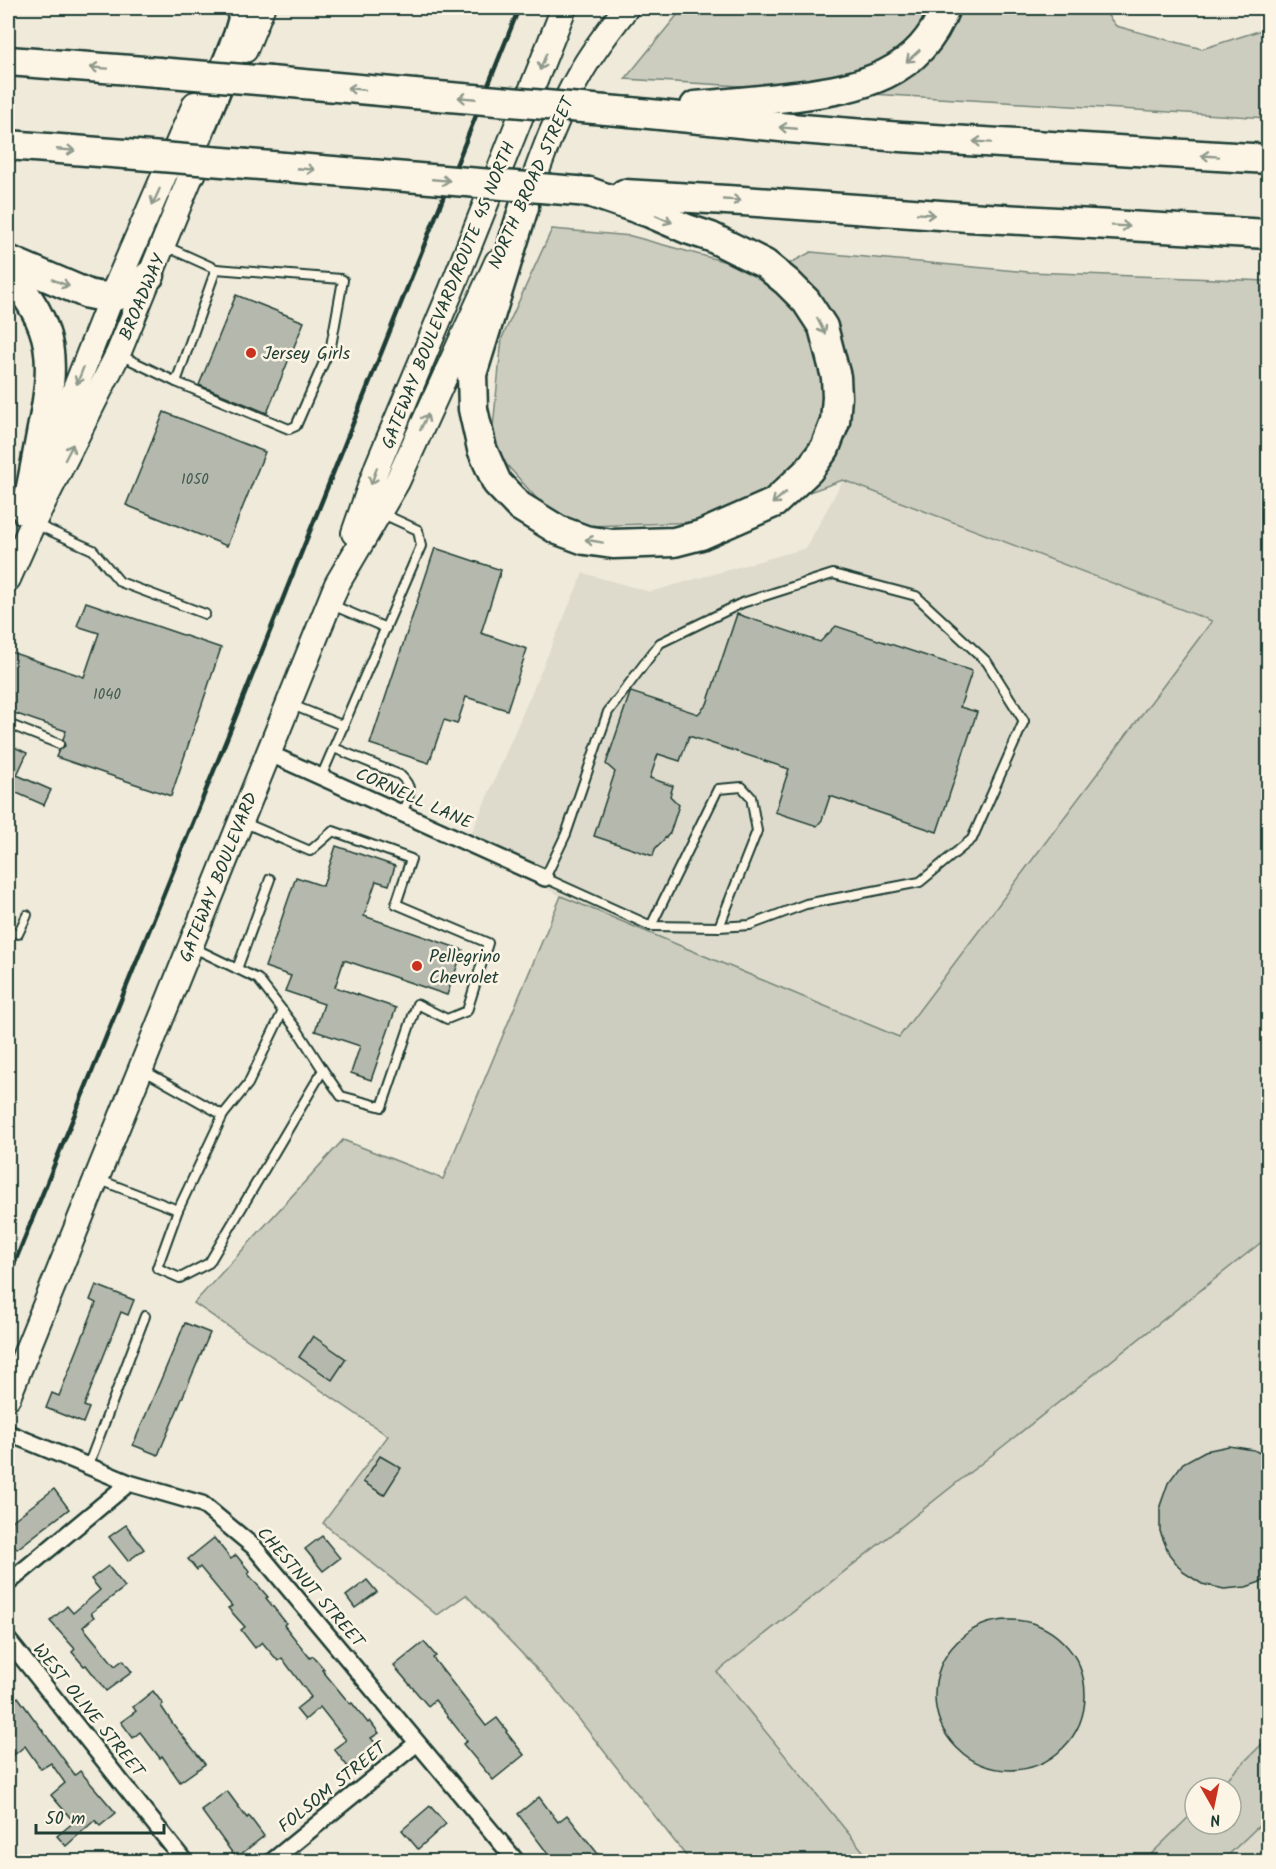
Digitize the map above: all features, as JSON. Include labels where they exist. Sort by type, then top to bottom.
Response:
[{"type":"highway","points":[[191,173],[191,151],[238,36],[243,19],[241,8]]},
{"type":"highway","points":[[630,112],[791,97],[858,85],[889,73],[912,58],[931,36],[945,8]]},
{"type":"highway","points":[[8,61],[270,81],[902,137],[1269,159]]},
{"type":"highway","points":[[8,145],[589,192],[1269,234]]},
{"type":"highway","points":[[524,207],[472,374],[473,409],[482,449],[497,483],[519,506],[558,530],[585,540],[613,544],[674,543],[701,535],[774,503],[814,463],[825,448],[835,422],[836,377],[823,327],[806,301],[765,264],[711,237],[589,192]]},
{"type":"highway","points":[[1186,229],[1269,238]]},
{"type":"highway","points":[[8,260],[88,294],[111,298],[130,292],[150,275]]},
{"type":"highway","points":[[8,274],[28,298],[39,318],[47,341],[50,361],[50,389],[28,518]]},
{"type":"main road","name":"BROADWAY","points":[[8,566],[111,298],[236,8]]},
{"type":"main road","name":"BROADWAY","points":[[8,579],[28,518],[118,354],[191,173],[235,76],[262,8]]},
{"type":"main road","name":"GATEWAY BOULEVARD/ROUTE 45 NORTH","points":[[333,594],[377,467],[451,291],[564,8]]},
{"type":"main road","name":"NORTH BROAD STREET","points":[[449,367],[479,298],[524,207],[564,104],[581,70],[626,8]]},
{"type":"main road","name":"GATEWAY BOULEVARD","points":[[8,1397],[333,594],[397,482],[449,367]]},
{"type":"street","name":"CORNELL LANE","points":[[268,753],[545,878]]},
{"type":"street","name":"CHESTNUT STREET","points":[[8,1433],[129,1483],[202,1504],[254,1547],[517,1862]]},
{"type":"street","points":[[8,1582],[129,1483]]},
{"type":"street","name":"WEST OLIVE STREET","points":[[8,1640],[185,1862]]},
{"type":"street","name":"FOLSOM STREET","points":[[271,1862],[417,1743]]},
{"type":"lane","points":[[118,354],[176,382],[289,429],[296,426],[331,346],[343,280],[216,269],[163,245]]},
{"type":"lane","points":[[176,382],[216,269]]},
{"type":"lane","points":[[321,777],[421,546],[418,530],[379,512]]},
{"type":"lane","points":[[28,518],[93,550],[120,582],[205,614]]},
{"type":"lane","points":[[833,574],[916,596],[987,662],[1024,721],[972,839],[920,882],[806,904],[750,925],[719,927],[651,926],[545,878],[566,834],[608,712],[660,643],[742,603],[833,574]]},
{"type":"lane","points":[[333,594],[386,628]]},
{"type":"lane","points":[[288,703],[344,726]]},
{"type":"lane","points":[[8,724],[59,744]]},
{"type":"lane","points":[[334,748],[400,775],[408,783],[410,790],[402,814]]},
{"type":"lane","points":[[651,926],[718,789],[742,787],[751,797],[758,831],[719,927]]},
{"type":"lane","points":[[190,946],[258,979],[298,1030],[341,1096],[382,1107],[417,1004],[447,1019],[467,1011],[488,943],[396,904],[411,859],[333,831],[310,851],[241,822]]},
{"type":"lane","points":[[237,969],[270,879]]},
{"type":"lane","points":[[8,930],[18,934],[27,915]]},
{"type":"lane","points":[[283,1011],[248,1084],[223,1115],[178,1210],[157,1268],[180,1278],[208,1263],[323,1070]]},
{"type":"lane","points":[[140,1069],[223,1115]]},
{"type":"lane","points":[[95,1179],[178,1210]]},
{"type":"lane","points":[[88,1466],[145,1316]]},
{"type":"shaded area","points":[[683,8],[1102,8],[1116,26],[1202,49],[1268,28],[1268,118],[625,79]]},
{"type":"shaded area","points":[[552,229],[631,236],[770,274],[811,252],[1029,272],[1268,281],[1268,1237],[717,1672],[871,1861],[690,1861],[553,1686],[466,1595],[437,1615],[323,1523],[388,1436],[194,1303],[343,1140],[443,1179],[561,896],[899,1037],[1212,621],[843,480],[727,521],[562,527],[491,447],[502,338]]},
{"type":"shaded area","points":[[843,480],[1213,620],[899,1037],[561,896],[466,846],[583,573],[650,592],[806,548]]},
{"type":"shaded area","points":[[1268,1188],[1268,1861],[762,1861],[630,1701]]},
{"type":"shaded area","points":[[1268,1738],[1268,1817],[1222,1861],[1144,1861],[1183,1823],[1183,1836],[1243,1836],[1243,1776],[1230,1776]]},
{"type":"building","name":"Jersey Girls","points":[[236,295],[304,322],[267,413],[199,385]]},
{"type":"building","points":[[164,412],[265,452],[227,546],[126,505]]},
{"type":"building","points":[[435,548],[501,570],[481,633],[527,649],[507,710],[466,697],[457,724],[444,720],[429,763],[370,744]]},
{"type":"building","points":[[86,602],[221,648],[171,796],[56,757],[59,750],[65,746],[63,739],[66,731],[8,711],[8,651],[84,677],[99,633],[77,626]]},
{"type":"building","points":[[737,614],[820,642],[836,626],[972,671],[960,707],[977,712],[937,832],[830,796],[822,820],[817,826],[775,812],[789,769],[689,736],[680,761],[658,754],[650,778],[673,786],[670,796],[679,805],[670,833],[655,849],[653,856],[594,836],[615,772],[606,764],[630,693],[698,714],[707,704]]},
{"type":"building","points":[[8,744],[27,753],[17,775],[51,790],[44,805],[10,790],[8,795]]},
{"type":"building","points":[[336,846],[395,866],[389,885],[376,881],[364,916],[463,950],[447,995],[344,960],[335,987],[396,1008],[371,1080],[351,1073],[360,1046],[315,1031],[324,1004],[285,991],[291,976],[265,967],[296,877],[323,886]]},
{"type":"building","points":[[96,1285],[134,1300],[128,1315],[121,1312],[84,1406],[89,1408],[83,1423],[46,1408],[52,1393],[59,1396],[96,1303],[90,1300]]},
{"type":"building","points":[[185,1323],[210,1333],[158,1455],[133,1445]]},
{"type":"building","points":[[313,1336],[346,1359],[332,1380],[299,1357]]},
{"type":"building","points":[[1229,1446],[1254,1450],[1269,1458],[1269,1579],[1246,1587],[1224,1589],[1202,1584],[1183,1572],[1169,1554],[1160,1531],[1160,1506],[1168,1483],[1183,1463],[1205,1451]]},
{"type":"building","points":[[380,1456],[401,1468],[384,1495],[363,1482]]},
{"type":"building","points":[[54,1489],[69,1509],[17,1549],[8,1536],[8,1524]]},
{"type":"building","points":[[126,1525],[144,1549],[128,1561],[109,1537]]},
{"type":"building","points":[[322,1536],[340,1558],[323,1571],[305,1549]]},
{"type":"building","points":[[214,1538],[231,1559],[236,1555],[286,1623],[284,1625],[310,1658],[313,1656],[350,1704],[352,1703],[368,1723],[370,1721],[379,1733],[371,1738],[377,1745],[348,1767],[334,1749],[346,1740],[320,1707],[305,1720],[296,1709],[311,1697],[282,1658],[278,1661],[262,1642],[255,1648],[241,1630],[245,1627],[228,1608],[232,1606],[200,1567],[197,1570],[188,1559]]},
{"type":"building","points":[[108,1566],[125,1587],[91,1613],[94,1617],[83,1627],[115,1666],[123,1660],[132,1672],[106,1691],[86,1665],[84,1666],[72,1652],[75,1649],[50,1621],[67,1606],[73,1613],[100,1590],[91,1579]]},
{"type":"building","points":[[367,1580],[377,1592],[355,1608],[346,1596]]},
{"type":"building","points":[[1010,1620],[1039,1626],[1063,1642],[1079,1666],[1085,1695],[1079,1724],[1063,1748],[1039,1764],[1010,1770],[981,1764],[957,1748],[941,1724],[935,1695],[941,1666],[957,1642],[981,1626]]},
{"type":"building","points":[[424,1642],[436,1656],[433,1658],[486,1726],[497,1718],[524,1755],[493,1780],[463,1744],[467,1741],[435,1700],[428,1706],[394,1666]]},
{"type":"building","points":[[153,1691],[163,1704],[161,1706],[173,1724],[205,1764],[180,1782],[162,1756],[160,1758],[140,1732],[133,1738],[121,1722],[136,1711],[133,1707]]},
{"type":"building","points":[[18,1697],[75,1775],[80,1771],[116,1813],[100,1826],[95,1820],[66,1846],[57,1836],[74,1822],[51,1795],[65,1783],[51,1763],[41,1769],[25,1746],[14,1755],[8,1746],[8,1705]]},
{"type":"building","points":[[227,1791],[264,1836],[236,1858],[201,1810]]},
{"type":"building","points":[[539,1797],[558,1822],[567,1815],[598,1854],[588,1862],[554,1862],[518,1814]]},
{"type":"building","points":[[430,1806],[446,1824],[418,1849],[402,1830]]},
{"type":"railway","points":[[8,1279],[519,8]]},
{"type":"place","name":"Jersey Girls","points":[[251,353]]},
{"type":"place","name":"Pellegrino Chevrolet","points":[[417,966]]}]
